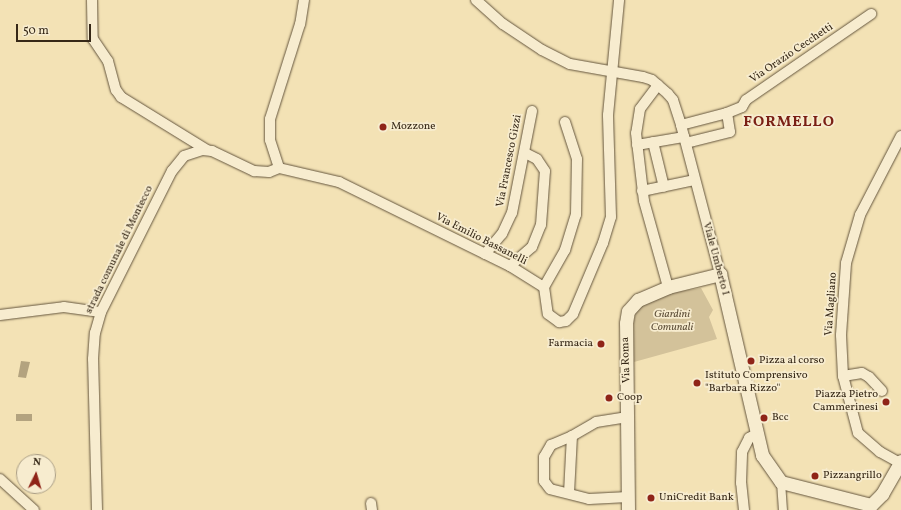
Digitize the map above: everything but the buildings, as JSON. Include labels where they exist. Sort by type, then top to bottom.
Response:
[{"type":"street","points":[[92,0],[93,39],[108,61],[116,90],[121,97],[207,150],[254,171],[265,172],[279,168],[270,140],[270,119],[300,24],[304,0]]},
{"type":"street","name":"Viale Umberto I","points":[[476,0],[503,24],[542,50],[570,64],[612,70],[643,77],[658,85],[673,100],[681,125],[694,180],[720,274],[756,434],[762,455],[781,482]]},
{"type":"street","points":[[564,122],[577,159],[577,208],[570,239],[544,287],[548,314],[559,322],[569,319],[585,286],[608,228],[612,204],[608,130],[619,0]]},
{"type":"street","name":"Via Orazio Cecchetti","points":[[681,125],[727,113],[742,107],[746,100],[871,14]]},
{"type":"street","points":[[658,85],[640,109],[636,127],[642,191],[668,287]]},
{"type":"street","name":"Via Francesco Gizzi","points":[[485,254],[502,234],[510,219],[525,153],[532,111]]},
{"type":"street","points":[[637,145],[653,142],[685,140],[730,132],[727,113]]},
{"type":"street","name":"Via Magliano","points":[[900,462],[880,452],[858,433],[843,376],[841,335],[846,263],[860,215],[901,136]]},
{"type":"street","points":[[653,142],[664,186]]},
{"type":"street","name":"strada comunale di Montecco","points":[[98,510],[93,354],[101,312],[177,164],[190,152],[207,150]]},
{"type":"street","points":[[510,266],[532,247],[541,225],[544,171],[537,159],[525,153]]},
{"type":"street","name":"Via Emilio Bassanelli","points":[[279,168],[339,182],[510,266],[544,287]]},
{"type":"street","points":[[642,191],[694,180]]},
{"type":"street","name":"Via Roma","points":[[628,504],[627,313],[638,300],[668,287],[720,274]]},
{"type":"street","points":[[0,315],[64,307],[101,312]]},
{"type":"street","points":[[843,376],[862,373],[869,377],[882,391]]},
{"type":"street","points":[[628,417],[599,420],[572,436],[551,445],[544,456],[546,486],[594,500],[628,504]]},
{"type":"street","points":[[744,510],[741,483],[742,452],[749,438],[756,434]]},
{"type":"street","points":[[568,493],[572,436]]},
{"type":"street","points":[[783,510],[781,482],[873,508],[900,462]]},
{"type":"street","points":[[0,479],[34,510]]},
{"type":"green space","name":"Giardini Comunali","points":[[701,288],[713,310],[709,317],[717,339],[634,362],[634,320],[638,306],[664,294]]},
{"type":"shaded area","points":[[21,361],[30,362],[26,378],[18,377]]},
{"type":"shaded area","points":[[16,414],[32,414],[32,421],[16,421]]},
{"type":"place","name":"Mozzone","points":[[383,127]]},
{"type":"place","name":"Farmacia","points":[[601,344]]},
{"type":"place","name":"Pizza al corso","points":[[751,361]]},
{"type":"place","name":"Istituto Comprensivo \"Barbara Rizzo\"","points":[[697,383]]},
{"type":"place","name":"Coop","points":[[609,398]]},
{"type":"place","name":"Piazza Pietro Cammerinesi","points":[[886,402]]},
{"type":"place","name":"Bcc","points":[[764,418]]},
{"type":"place","name":"Pizzangrillo","points":[[815,476]]},
{"type":"place","name":"UniCredit Bank","points":[[651,498]]},
{"type":"district","name":"FORMELLO","points":[[789,123]]}]
